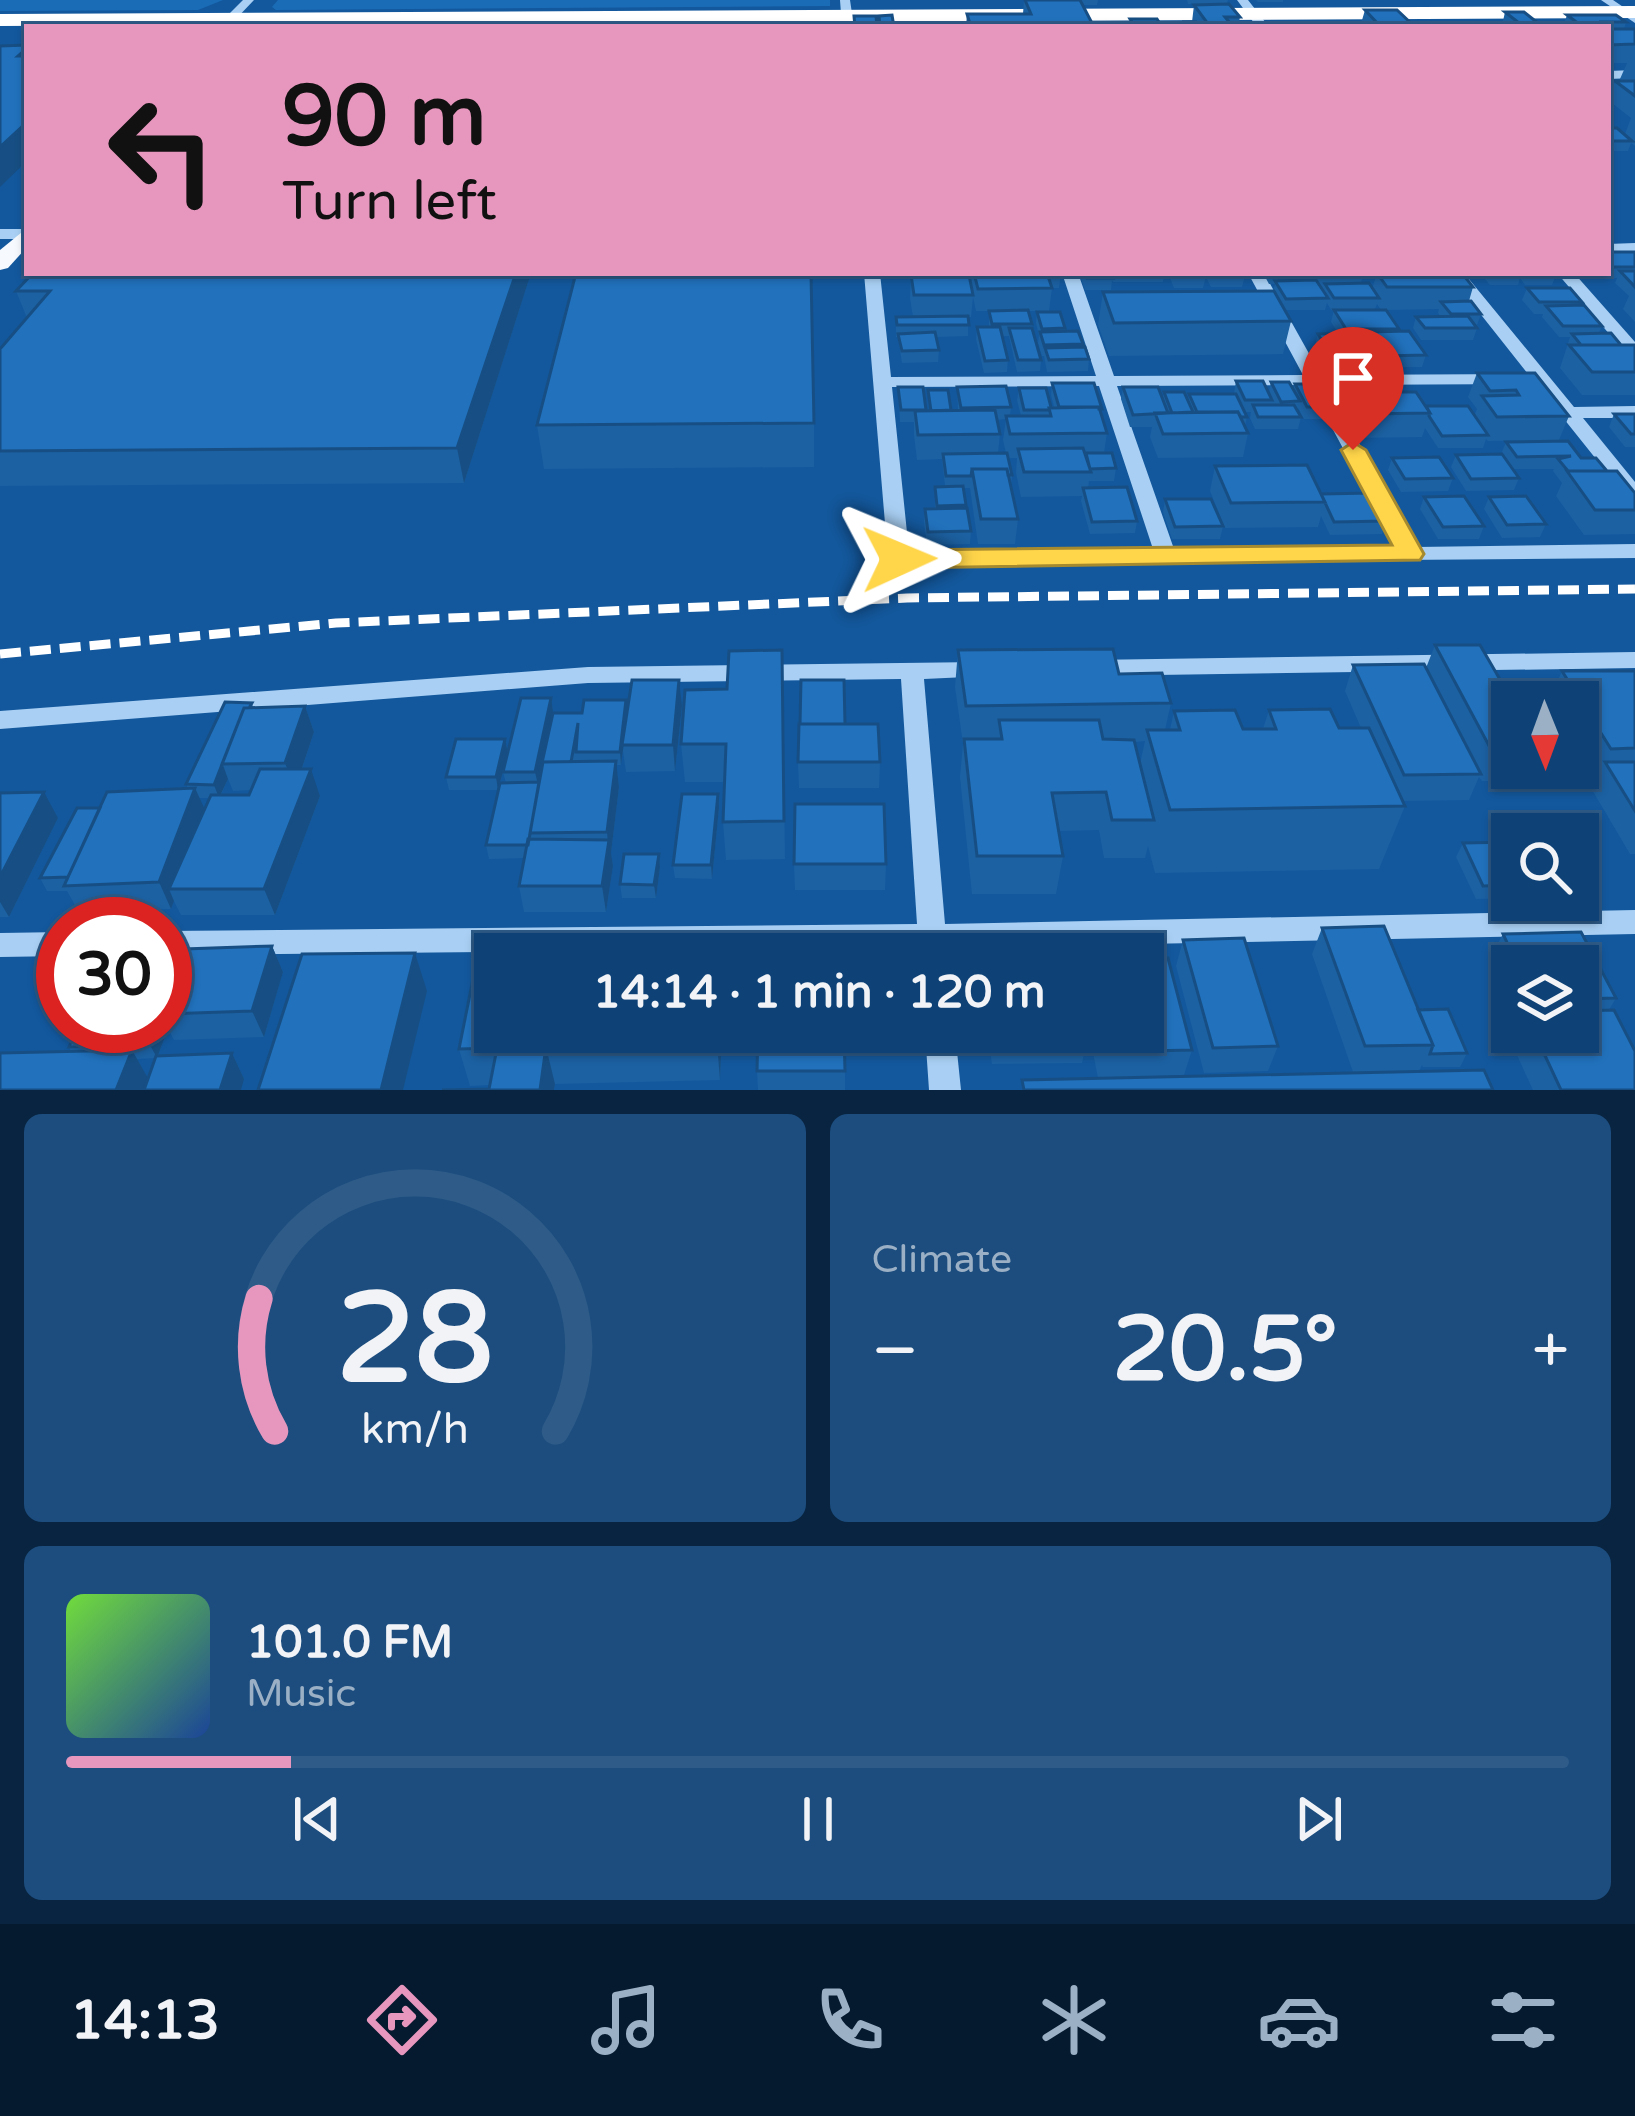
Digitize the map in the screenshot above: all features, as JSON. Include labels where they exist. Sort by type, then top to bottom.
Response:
[{"type":"highway","points":[[0,20],[226,23],[846,14],[1625,11]]},
{"type":"main road","points":[[0,263],[24,237]]},
{"type":"street","points":[[226,23],[249,0]]},
{"type":"street","points":[[872,276],[899,559],[1635,551]]},
{"type":"street","points":[[1071,276],[1166,556]]},
{"type":"street","points":[[1258,276],[1410,554]]},
{"type":"street","points":[[1458,276],[1635,495]]},
{"type":"street","points":[[1568,276],[1635,353]]},
{"type":"street","points":[[883,382],[1544,379]]},
{"type":"street","points":[[1570,413],[1635,412]]},
{"type":"street","points":[[1075,668],[1635,660]]},
{"type":"street","points":[[0,720],[589,675],[1005,670]]},
{"type":"street","points":[[912,671],[931,933]]},
{"type":"street","points":[[1164,940],[1632,929]]},
{"type":"street","points":[[192,943],[474,944]]},
{"type":"street","points":[[0,945],[36,944]]},
{"type":"street","points":[[942,1053],[945,1090]]},
{"type":"shaded area","points":[[0,0],[223,0],[198,10],[0,11]]},
{"type":"shaded area","points":[[278,0],[830,0],[830,6],[276,10],[272,7]]},
{"type":"building","points":[[1025,0],[1080,0],[1092,24],[970,24],[967,14],[1031,14]]},
{"type":"building","points":[[1229,4],[1240,17],[1225,17],[1230,23],[1208,24],[1194,5]]},
{"type":"building","points":[[1365,10],[1397,10],[1412,24],[1378,24]]},
{"type":"building","points":[[1505,12],[1524,12],[1539,24],[1520,24]]},
{"type":"building","points":[[892,15],[894,24],[880,24],[879,16]]},
{"type":"building","points":[[1567,15],[1616,15],[1626,22],[1599,22],[1603,24],[1579,24]]},
{"type":"building","points":[[854,16],[876,16],[877,24],[855,24]]},
{"type":"building","points":[[1130,19],[1157,19],[1160,24],[1133,24]]},
{"type":"building","points":[[1611,29],[1635,29],[1635,44],[1611,45]]},
{"type":"building","points":[[24,45],[18,56],[24,56],[24,125],[0,147],[0,46]]},
{"type":"building","points":[[1615,81],[1635,81],[1635,96]]},
{"type":"building","points":[[1611,128],[1617,128],[1632,141],[1611,141]]},
{"type":"building","points":[[1611,252],[1635,252],[1635,267],[1611,267]]},
{"type":"building","points":[[1620,271],[1635,271],[1635,287]]},
{"type":"building","points":[[30,276],[515,276],[457,448],[0,451],[0,349],[50,291],[16,291]]},
{"type":"building","points":[[575,276],[811,276],[814,423],[537,425]]},
{"type":"building","points":[[911,276],[969,276],[973,295],[914,295]]},
{"type":"building","points":[[975,276],[1048,276],[1052,288],[978,289]]},
{"type":"building","points":[[1379,276],[1464,276],[1473,287],[1387,287]]},
{"type":"building","points":[[1316,280],[1328,298],[1286,299],[1275,281]]},
{"type":"building","points":[[1369,283],[1379,298],[1334,298],[1325,284]]},
{"type":"building","points":[[1527,288],[1570,288],[1582,302],[1539,302]]},
{"type":"building","points":[[1274,291],[1291,321],[1114,323],[1103,292]]},
{"type":"building","points":[[1471,301],[1481,314],[1451,314],[1441,302]]},
{"type":"building","points":[[1584,305],[1602,326],[1563,326],[1546,306]]},
{"type":"building","points":[[1028,310],[1032,324],[992,324],[989,311]]},
{"type":"building","points":[[1334,310],[1386,310],[1399,329],[1346,329]]},
{"type":"building","points":[[1037,312],[1060,312],[1065,328],[1042,329]]},
{"type":"building","points":[[968,316],[969,325],[897,325],[896,317]]},
{"type":"building","points":[[1468,316],[1477,328],[1425,328],[1416,317]]},
{"type":"building","points":[[977,327],[1000,327],[1008,360],[985,361]]},
{"type":"building","points":[[1009,328],[1032,328],[1041,360],[1018,360]]},
{"type":"building","points":[[1078,331],[1083,344],[1044,345],[1040,332]]},
{"type":"building","points":[[1409,331],[1426,355],[1384,356],[1368,332]]},
{"type":"building","points":[[935,332],[939,350],[902,351],[898,334]]},
{"type":"building","points":[[1355,333],[1371,357],[1332,357],[1318,334]]},
{"type":"building","points":[[1611,333],[1621,345],[1581,345],[1572,334]]},
{"type":"building","points":[[1569,345],[1635,345],[1635,372],[1592,372]]},
{"type":"building","points":[[1085,347],[1089,359],[1049,360],[1045,348]]},
{"type":"building","points":[[1477,373],[1535,373],[1569,416],[1497,417],[1482,396],[1519,395],[1516,390],[1490,391]]},
{"type":"building","points":[[1335,380],[1393,380],[1401,392],[1349,392],[1345,397]]},
{"type":"building","points":[[1236,381],[1263,381],[1272,400],[1245,400]]},
{"type":"building","points":[[1271,382],[1289,382],[1300,401],[1281,402]]},
{"type":"building","points":[[1052,383],[1094,383],[1102,409],[1059,407]]},
{"type":"building","points":[[1295,384],[1313,384],[1326,407],[1307,407]]},
{"type":"building","points":[[1006,386],[1011,407],[961,408],[957,387]]},
{"type":"building","points":[[898,387],[923,387],[926,410],[901,410]]},
{"type":"building","points":[[1123,387],[1158,387],[1168,413],[1133,415]]},
{"type":"building","points":[[1019,388],[1046,388],[1051,407],[1024,410]]},
{"type":"building","points":[[928,390],[948,390],[951,410],[931,411]]},
{"type":"building","points":[[1164,392],[1184,392],[1193,412],[1172,413]]},
{"type":"building","points":[[1349,392],[1416,392],[1430,413],[1362,414]]},
{"type":"building","points":[[1189,394],[1236,394],[1247,417],[1238,412],[1197,412]]},
{"type":"building","points":[[1253,405],[1294,405],[1301,417],[1258,417]]},
{"type":"building","points":[[1426,406],[1468,406],[1488,435],[1442,436]]},
{"type":"building","points":[[1099,407],[1107,433],[1010,434],[1006,416],[1051,416],[1049,408]]},
{"type":"building","points":[[995,410],[1000,434],[918,435],[915,411]]},
{"type":"building","points":[[1238,412],[1248,433],[1163,434],[1155,413]]},
{"type":"building","points":[[1614,414],[1635,414],[1635,434],[1631,434]]},
{"type":"building","points":[[1568,441],[1581,458],[1596,458],[1607,471],[1568,471],[1558,459],[1571,456],[1517,457],[1506,442]]},
{"type":"building","points":[[1083,448],[1091,472],[1024,472],[1018,449]]},
{"type":"building","points":[[1007,453],[1012,475],[1007,469],[972,469],[971,476],[946,476],[943,454]]},
{"type":"building","points":[[1086,453],[1112,453],[1116,468],[1090,469]]},
{"type":"building","points":[[1502,454],[1519,478],[1471,479],[1456,455]]},
{"type":"building","points":[[1439,457],[1453,478],[1405,479],[1392,458]]},
{"type":"building","points":[[1307,465],[1325,502],[1231,503],[1215,466]]},
{"type":"building","points":[[972,469],[1007,469],[1018,519],[981,519]]},
{"type":"building","points":[[1567,471],[1617,471],[1635,493],[1635,510],[1595,510]]},
{"type":"building","points":[[963,486],[966,505],[937,506],[935,487]]},
{"type":"building","points":[[1127,487],[1137,521],[1092,522],[1083,488]]},
{"type":"building","points":[[1371,493],[1386,521],[1334,522],[1321,494]]},
{"type":"building","points":[[1464,496],[1484,526],[1443,527],[1424,497]]},
{"type":"building","points":[[1526,496],[1546,524],[1507,525],[1489,497]]},
{"type":"building","points":[[1165,499],[1211,499],[1223,526],[1175,527]]},
{"type":"building","points":[[967,508],[971,531],[928,532],[925,509]]},
{"type":"building","points":[[1435,645],[1480,645],[1501,681],[1491,681],[1491,749]]},
{"type":"building","points":[[1113,649],[1119,674],[1162,673],[1171,703],[966,706],[958,650]]},
{"type":"building","points":[[782,650],[784,821],[723,822],[726,744],[681,744],[685,690],[727,689],[729,651]]},
{"type":"building","points":[[1424,664],[1481,774],[1404,775],[1353,665]]},
{"type":"building","points":[[1562,671],[1635,671],[1635,748],[1611,749],[1599,730],[1599,681],[1568,681]]},
{"type":"building","points":[[632,680],[679,680],[673,745],[622,745]]},
{"type":"building","points":[[801,680],[844,680],[845,724],[800,724]]},
{"type":"building","points":[[521,698],[551,698],[535,772],[503,772]]},
{"type":"building","points":[[584,700],[626,700],[620,752],[576,752],[578,723],[571,762],[543,762],[540,772],[553,713],[582,713]]},
{"type":"building","points":[[225,702],[252,703],[244,708],[214,785],[186,784]]},
{"type":"building","points":[[305,706],[285,763],[222,764],[244,708]]},
{"type":"building","points":[[1330,709],[1339,728],[1369,728],[1405,806],[1170,810],[1147,730],[1180,730],[1174,711],[1235,710],[1243,729],[1276,729],[1269,710]]},
{"type":"building","points":[[999,720],[1099,720],[1103,739],[1134,740],[1154,820],[1112,820],[1106,792],[1052,793],[1063,856],[977,856],[964,739],[1002,739]]},
{"type":"building","points":[[799,724],[878,724],[880,762],[798,762]]},
{"type":"building","points":[[456,739],[505,739],[496,777],[446,777]]},
{"type":"building","points":[[616,761],[607,832],[530,833],[543,762]]},
{"type":"building","points":[[1605,762],[1635,762],[1635,811]]},
{"type":"building","points":[[260,769],[311,769],[264,889],[169,889],[211,795],[249,795]]},
{"type":"building","points":[[539,782],[528,845],[486,845],[500,783]]},
{"type":"building","points":[[195,788],[159,882],[64,886],[107,792]]},
{"type":"building","points":[[44,792],[0,877],[0,793]]},
{"type":"building","points":[[682,794],[718,794],[711,865],[673,865]]},
{"type":"building","points":[[795,804],[884,804],[886,864],[794,864]]},
{"type":"building","points":[[77,808],[100,808],[68,877],[40,878]]},
{"type":"building","points":[[528,839],[609,840],[602,886],[519,886]]},
{"type":"building","points":[[1491,842],[1491,886],[1483,886],[1463,843]]},
{"type":"building","points":[[624,854],[659,854],[654,885],[620,884]]},
{"type":"building","points":[[1384,926],[1433,1045],[1365,1046],[1322,928]]},
{"type":"building","points":[[1581,932],[1588,945],[1508,945],[1503,934]]},
{"type":"building","points":[[1244,938],[1278,1046],[1213,1048],[1183,940]]},
{"type":"building","points":[[272,946],[252,1011],[192,1013],[192,949]]},
{"type":"building","points":[[415,953],[381,1090],[258,1090],[302,954]]},
{"type":"building","points":[[1164,958],[1168,958],[1192,1050],[1164,1051]]},
{"type":"building","points":[[1599,966],[1616,998],[1599,998]]},
{"type":"building","points":[[474,974],[474,1049],[459,1049]]},
{"type":"building","points":[[1448,1009],[1467,1053],[1430,1054],[1433,1045],[1418,1010]]},
{"type":"building","points":[[1599,1010],[1614,1010],[1635,1051],[1635,1090],[1561,1090],[1544,1053],[1599,1053]]},
{"type":"building","points":[[0,1053],[131,1053],[116,1090],[0,1090]]},
{"type":"building","points":[[232,1053],[220,1090],[144,1090],[156,1056]]},
{"type":"building","points":[[496,1053],[545,1053],[540,1090],[442,1090],[489,1089]]},
{"type":"building","points":[[757,1053],[845,1053],[845,1071],[757,1071]]},
{"type":"building","points":[[1484,1070],[1493,1090],[1024,1090],[1022,1080]]},
{"type":"railway","points":[[0,654],[336,623],[907,598],[1635,589]]},
{"type":"route","points":[[899,559],[1410,554],[1353,450]]}]
